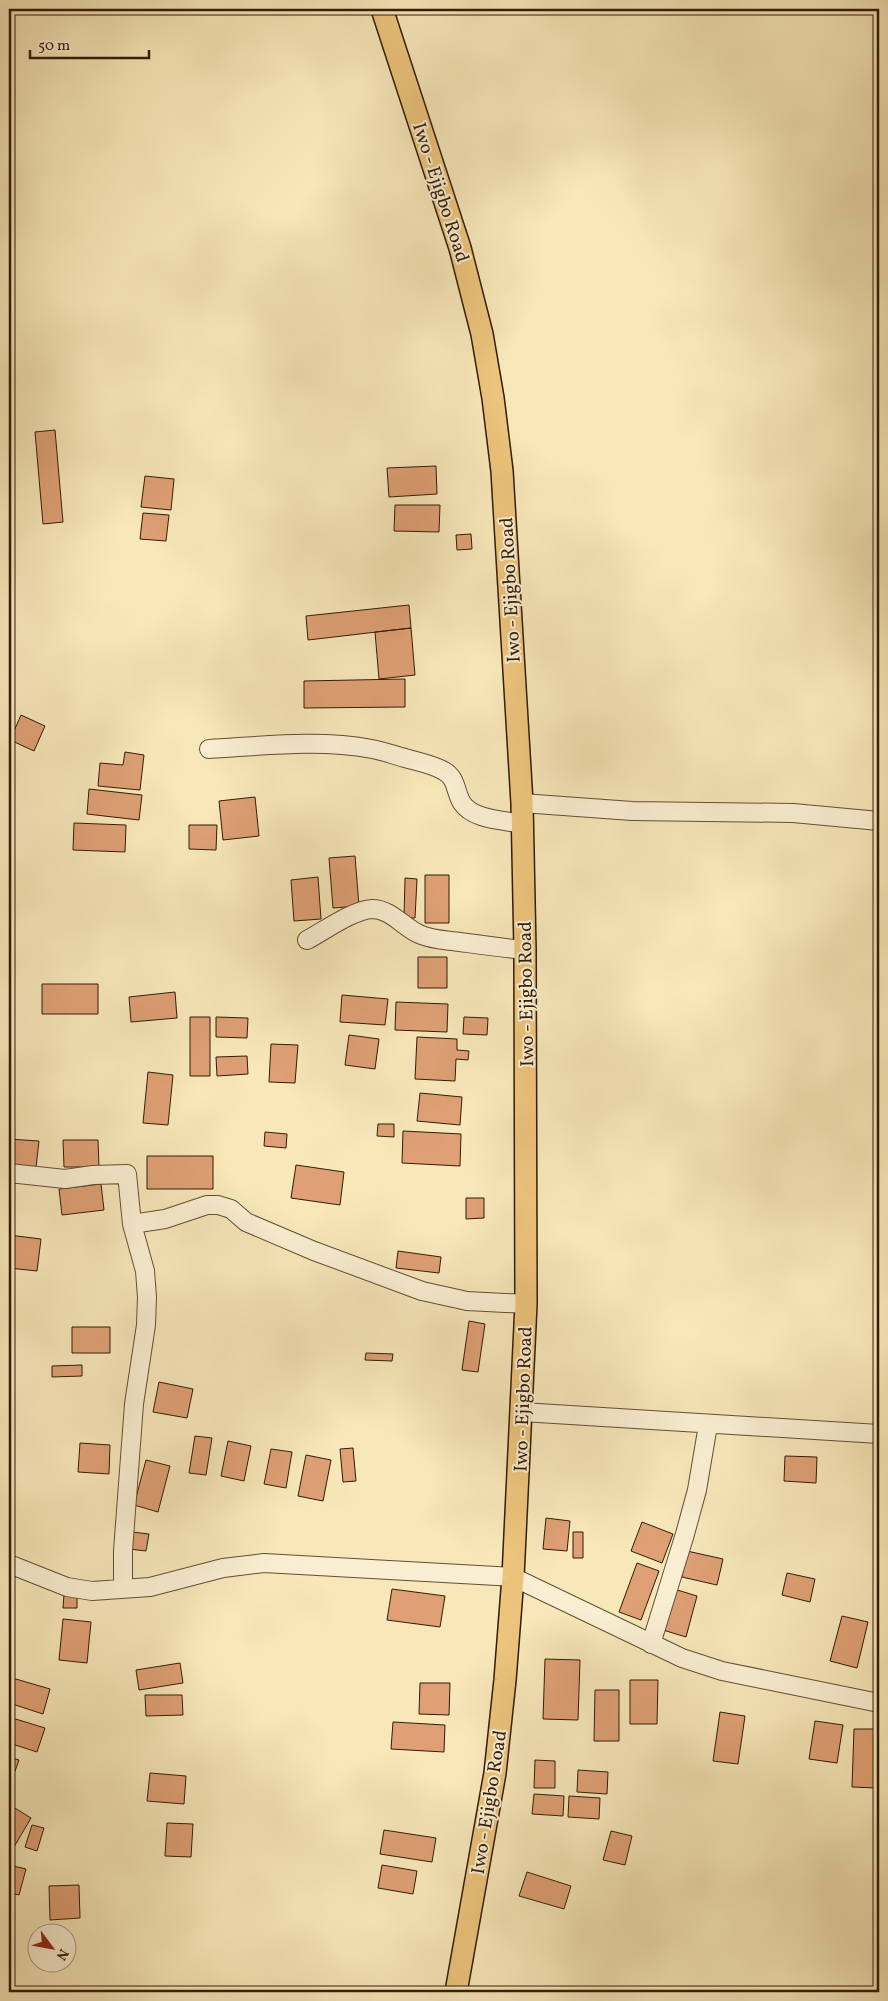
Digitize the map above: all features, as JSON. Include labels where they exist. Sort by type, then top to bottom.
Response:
[{"type":"main road","name":"Iwo - Ejigbo Road","points":[[382,9],[462,255],[484,343],[502,471],[522,813],[525,950],[526,1304],[513,1577],[495,1773],[456,1992]]},
{"type":"street","points":[[209,750],[275,745],[331,745],[372,749],[444,771],[452,776],[462,804],[478,815],[632,811],[793,813],[879,822]]},
{"type":"street","points":[[307,940],[359,912],[371,909],[381,910],[390,914],[406,928],[420,935],[437,939],[525,950]]},
{"type":"street","points":[[9,1173],[65,1179],[93,1175],[127,1174],[132,1224],[145,1272],[148,1298],[146,1325],[134,1404],[123,1551],[123,1589]]},
{"type":"street","points":[[132,1224],[165,1218],[207,1205],[218,1205],[231,1209],[246,1222],[422,1291],[467,1301],[526,1304]]},
{"type":"street","points":[[522,1412],[626,1417],[708,1425],[879,1434]]},
{"type":"street","points":[[651,1644],[697,1490],[708,1425]]},
{"type":"street","points":[[9,1564],[67,1587],[92,1591],[150,1587],[223,1568],[264,1563],[513,1577],[682,1658],[722,1671],[879,1703]]},
{"type":"building","points":[[55,430],[63,522],[43,524],[35,432]]},
{"type":"building","points":[[436,466],[437,494],[389,497],[387,468]]},
{"type":"building","points":[[145,476],[174,479],[171,510],[141,507]]},
{"type":"building","points":[[395,505],[440,505],[439,532],[394,531]]},
{"type":"building","points":[[143,513],[169,515],[166,541],[140,539]]},
{"type":"building","points":[[471,534],[472,549],[457,550],[456,535]]},
{"type":"building","points":[[409,605],[411,628],[308,640],[306,616]]},
{"type":"building","points":[[411,628],[415,675],[379,679],[375,632]]},
{"type":"building","points":[[405,679],[405,707],[304,708],[304,681]]},
{"type":"building","points":[[21,715],[45,726],[34,751],[10,740]]},
{"type":"building","points":[[125,752],[144,755],[140,790],[98,786],[100,763],[123,765]]},
{"type":"building","points":[[89,789],[142,795],[139,820],[87,814]]},
{"type":"building","points":[[255,797],[259,836],[223,840],[219,801]]},
{"type":"building","points":[[74,823],[126,825],[125,852],[73,850]]},
{"type":"building","points":[[189,825],[217,825],[216,850],[189,849]]},
{"type":"building","points":[[355,856],[359,906],[333,908],[329,858]]},
{"type":"building","points":[[425,875],[449,875],[449,923],[425,923]]},
{"type":"building","points":[[318,877],[321,919],[294,921],[291,880]]},
{"type":"building","points":[[405,878],[417,879],[415,918],[404,918]]},
{"type":"building","points":[[418,957],[447,957],[447,988],[418,988]]},
{"type":"building","points":[[42,984],[98,984],[98,1014],[42,1014]]},
{"type":"building","points":[[175,992],[177,1018],[131,1022],[129,997]]},
{"type":"building","points":[[342,995],[388,999],[385,1025],[340,1022]]},
{"type":"building","points":[[396,1002],[448,1004],[447,1032],[395,1030]]},
{"type":"building","points":[[190,1017],[210,1017],[210,1076],[190,1076]]},
{"type":"building","points":[[216,1017],[248,1018],[247,1038],[216,1037]]},
{"type":"building","points":[[464,1017],[488,1018],[487,1035],[463,1034]]},
{"type":"building","points":[[349,1035],[379,1039],[375,1069],[345,1065]]},
{"type":"building","points":[[417,1037],[457,1039],[457,1050],[469,1051],[468,1060],[456,1059],[455,1081],[415,1079]]},
{"type":"building","points":[[271,1044],[298,1045],[295,1083],[269,1082]]},
{"type":"building","points":[[247,1056],[248,1074],[217,1076],[216,1057]]},
{"type":"building","points":[[148,1072],[173,1075],[168,1125],[143,1123]]},
{"type":"building","points":[[420,1093],[462,1097],[460,1125],[417,1121]]},
{"type":"building","points":[[378,1124],[394,1124],[394,1137],[377,1136]]},
{"type":"building","points":[[403,1131],[461,1134],[460,1166],[402,1163]]},
{"type":"building","points":[[265,1132],[287,1134],[286,1148],[264,1146]]},
{"type":"building","points":[[9,1139],[39,1141],[36,1167],[9,1164]]},
{"type":"building","points":[[63,1140],[98,1140],[99,1167],[64,1167]]},
{"type":"building","points":[[147,1156],[213,1156],[213,1189],[147,1189]]},
{"type":"building","points":[[296,1165],[344,1172],[340,1205],[291,1198]]},
{"type":"building","points":[[101,1184],[104,1210],[62,1215],[59,1189]]},
{"type":"building","points":[[466,1198],[484,1198],[484,1218],[466,1219]]},
{"type":"building","points":[[9,1235],[41,1239],[37,1271],[9,1268]]},
{"type":"building","points":[[398,1251],[441,1257],[439,1273],[396,1268]]},
{"type":"building","points":[[469,1321],[485,1324],[478,1372],[462,1370]]},
{"type":"building","points":[[72,1327],[110,1327],[110,1353],[72,1353]]},
{"type":"building","points":[[366,1353],[393,1354],[392,1361],[365,1360]]},
{"type":"building","points":[[82,1365],[82,1376],[52,1377],[52,1366]]},
{"type":"building","points":[[159,1382],[193,1389],[187,1418],[153,1412]]},
{"type":"building","points":[[195,1436],[212,1438],[206,1475],[189,1473]]},
{"type":"building","points":[[228,1441],[251,1446],[244,1481],[221,1476]]},
{"type":"building","points":[[80,1443],[110,1445],[109,1474],[78,1472]]},
{"type":"building","points":[[353,1448],[356,1481],[343,1482],[340,1449]]},
{"type":"building","points":[[271,1449],[292,1452],[286,1488],[264,1484]]},
{"type":"building","points":[[306,1455],[331,1460],[323,1501],[298,1496]]},
{"type":"building","points":[[785,1456],[817,1457],[816,1483],[784,1481]]},
{"type":"building","points":[[146,1460],[170,1466],[158,1512],[134,1505]]},
{"type":"building","points":[[546,1518],[570,1521],[567,1551],[543,1549]]},
{"type":"building","points":[[642,1522],[673,1534],[662,1563],[631,1551]]},
{"type":"building","points":[[132,1532],[149,1534],[146,1551],[129,1549]]},
{"type":"building","points":[[573,1532],[583,1532],[583,1558],[573,1558]]},
{"type":"building","points":[[687,1551],[723,1559],[717,1585],[682,1577]]},
{"type":"building","points":[[637,1563],[659,1571],[641,1620],[619,1612]]},
{"type":"building","points":[[787,1573],[815,1579],[810,1602],[782,1595]]},
{"type":"building","points":[[392,1589],[445,1596],[440,1627],[387,1620]]},
{"type":"building","points":[[674,1589],[697,1596],[686,1637],[663,1630]]},
{"type":"building","points":[[64,1594],[77,1595],[77,1608],[63,1608]]},
{"type":"building","points":[[842,1616],[868,1622],[857,1668],[830,1661]]},
{"type":"building","points":[[63,1619],[91,1622],[87,1663],[59,1660]]},
{"type":"building","points":[[545,1659],[580,1660],[578,1720],[543,1719]]},
{"type":"building","points":[[180,1663],[183,1683],[139,1690],[136,1670]]},
{"type":"building","points":[[9,1677],[50,1689],[43,1714],[9,1703]]},
{"type":"building","points":[[630,1680],[658,1680],[657,1724],[630,1724]]},
{"type":"building","points":[[420,1683],[450,1683],[449,1715],[419,1714]]},
{"type":"building","points":[[595,1690],[619,1690],[619,1741],[594,1741]]},
{"type":"building","points":[[145,1695],[182,1695],[183,1715],[146,1716]]},
{"type":"building","points":[[720,1712],[745,1716],[738,1764],[713,1761]]},
{"type":"building","points":[[9,1717],[45,1728],[37,1752],[9,1743]]},
{"type":"building","points":[[815,1721],[843,1725],[837,1763],[809,1759]]},
{"type":"building","points":[[393,1722],[445,1725],[444,1752],[391,1749]]},
{"type":"building","points":[[854,1729],[879,1729],[877,1788],[852,1787]]},
{"type":"building","points":[[9,1757],[19,1760],[10,1785],[9,1785]]},
{"type":"building","points":[[535,1760],[555,1761],[555,1788],[534,1788]]},
{"type":"building","points":[[578,1770],[608,1772],[607,1794],[577,1792]]},
{"type":"building","points":[[150,1773],[186,1776],[184,1804],[147,1801]]},
{"type":"building","points":[[534,1794],[564,1796],[563,1816],[532,1814]]},
{"type":"building","points":[[569,1796],[600,1798],[599,1819],[568,1817]]},
{"type":"building","points":[[10,1805],[31,1818],[14,1847],[9,1843]]},
{"type":"building","points":[[167,1823],[193,1824],[191,1857],[165,1856]]},
{"type":"building","points":[[32,1825],[44,1828],[37,1851],[25,1847]]},
{"type":"building","points":[[384,1830],[436,1838],[432,1862],[380,1854]]},
{"type":"building","points":[[611,1831],[632,1836],[625,1865],[603,1860]]},
{"type":"building","points":[[9,1865],[26,1869],[19,1895],[9,1893]]},
{"type":"building","points":[[382,1865],[417,1871],[413,1894],[378,1888]]},
{"type":"building","points":[[527,1872],[571,1886],[564,1909],[519,1896]]},
{"type":"building","points":[[79,1885],[80,1918],[50,1920],[49,1886]]}]
